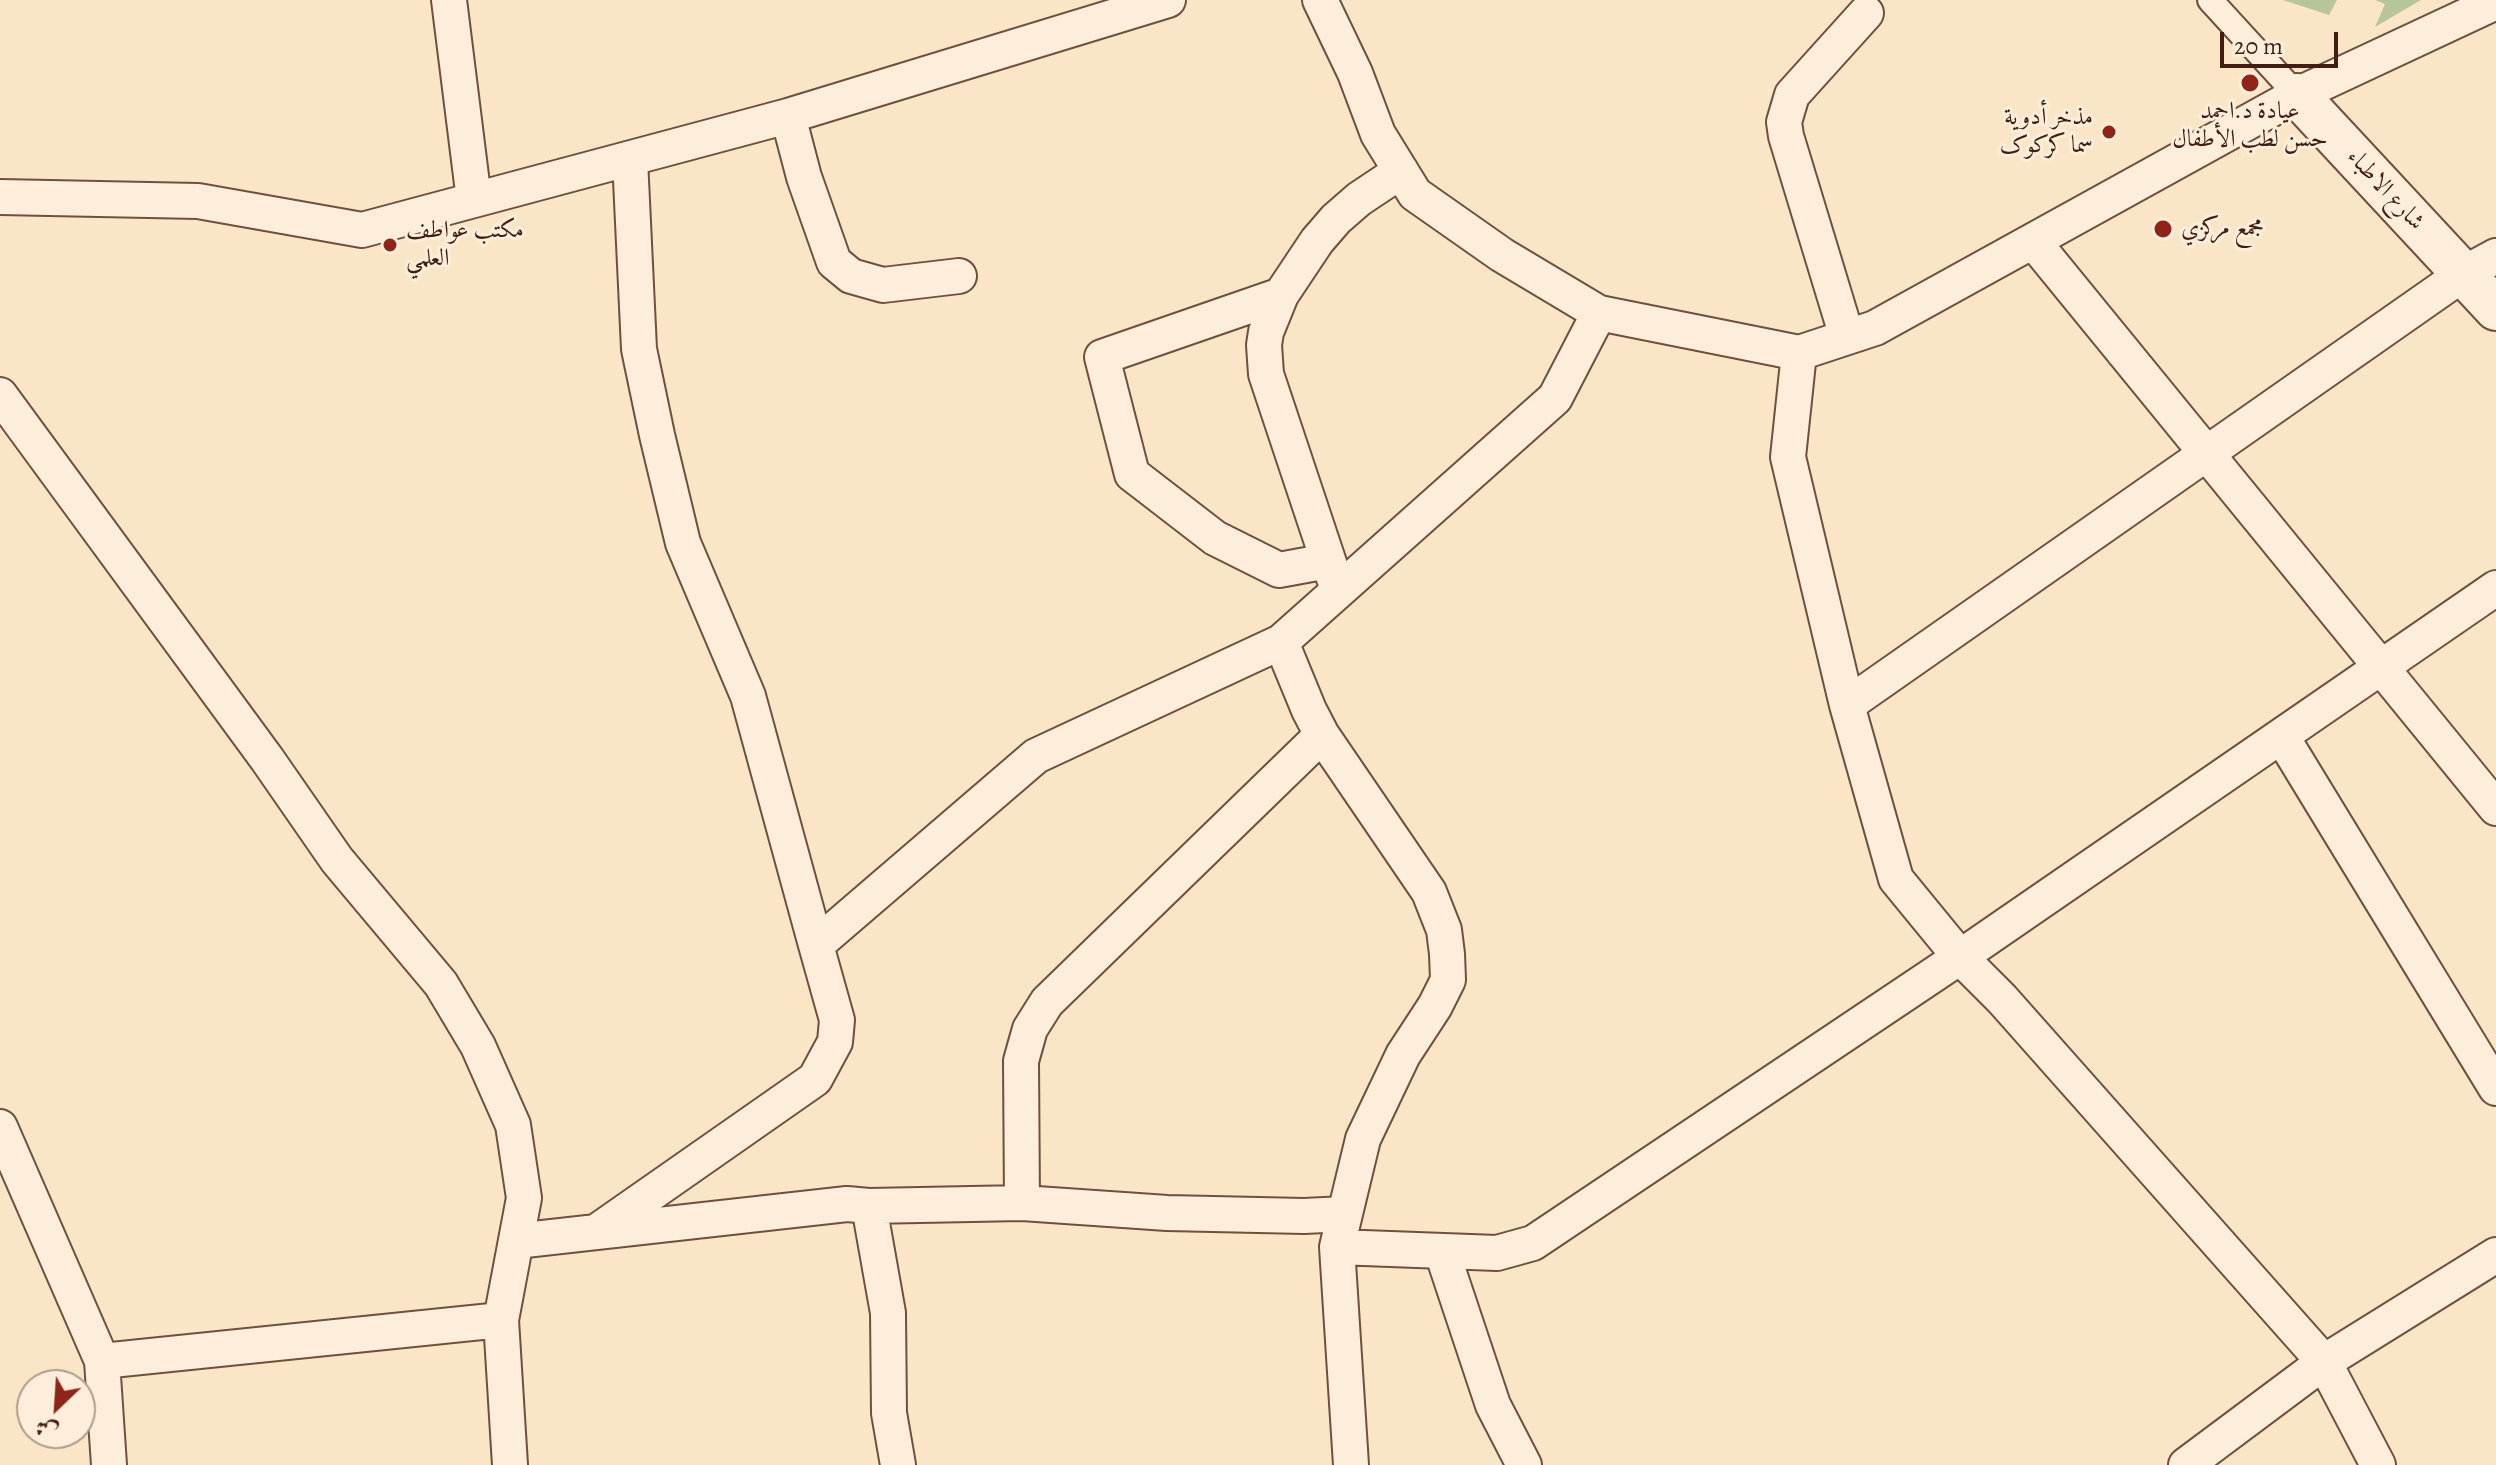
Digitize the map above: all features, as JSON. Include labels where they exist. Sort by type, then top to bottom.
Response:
[{"type":"street","points":[[449,0],[474,200]]},
{"type":"street","points":[[0,197],[198,201],[362,230],[788,116],[1168,0]]},
{"type":"street","points":[[1320,0],[1355,73],[1378,134],[1415,194],[1502,255],[1599,313],[1799,353],[1875,328],[2297,95],[2496,2]]},
{"type":"street","name":"شارع الاطباء","points":[[2210,0],[2297,95],[2480,265],[2496,309]]},
{"type":"street","points":[[1847,337],[1784,122],[1792,95],[1868,15]]},
{"type":"street","points":[[788,116],[804,177],[834,262],[851,276],[883,285],[959,276]]},
{"type":"street","points":[[596,1232],[815,1079],[835,1042],[837,1020],[748,696],[683,543],[657,435],[639,349],[630,159]]},
{"type":"street","points":[[1333,576],[1266,374],[1266,332],[1281,295],[1336,219],[1359,199],[1401,171]]},
{"type":"street","points":[[2033,241],[2496,808]]},
{"type":"street","points":[[1847,705],[2480,265]]},
{"type":"street","points":[[1281,295],[1102,357],[1132,474],[1215,538],[1279,570],[1333,576]]},
{"type":"street","points":[[816,945],[1036,756],[1281,642],[1333,576],[1555,398],[1599,313]]},
{"type":"street","points":[[1799,353],[1788,457],[1847,705],[1896,879],[1960,957],[2002,999],[2324,1362],[2378,1465]]},
{"type":"street","points":[[0,395],[267,759],[337,860],[441,984],[478,1046],[513,1125],[524,1198],[501,1320],[510,1465]]},
{"type":"street","points":[[516,1241],[847,1204],[1022,1203],[1167,1213],[1293,1216],[1442,1252],[1497,1253],[1533,1243],[1960,957],[2496,588]]},
{"type":"street","points":[[1281,642],[1322,735],[1429,892],[1444,930],[1447,954],[1448,980],[1403,1055],[1363,1139],[1341,1230],[1351,1465]]},
{"type":"street","points":[[1022,1203],[1021,1061],[1030,1029],[1047,1002],[1322,735]]},
{"type":"street","points":[[2282,737],[2496,1088]]},
{"type":"street","points":[[0,1127],[102,1361],[109,1465]]},
{"type":"street","points":[[869,1206],[888,1313],[889,1413],[898,1465]]},
{"type":"street","points":[[1442,1252],[1493,1405],[1524,1465]]},
{"type":"street","points":[[2186,1465],[2324,1362],[2496,1255]]},
{"type":"street","points":[[102,1361],[501,1320]]},
{"type":"green space","points":[[2283,0],[2337,0],[2329,15]]},
{"type":"green space","points":[[2375,0],[2421,0],[2375,27],[2385,4]]},
{"type":"place","name":"عيادة د.احمد حسن لطب الأطفال","points":[[2250,83]]},
{"type":"place","name":"مذخر أدویة سما کرکوک","points":[[2109,132]]},
{"type":"place","name":"مجمع مركزي","points":[[2163,229]]},
{"type":"place","name":"مكتب عواطف العلمي","points":[[390,245]]}]
